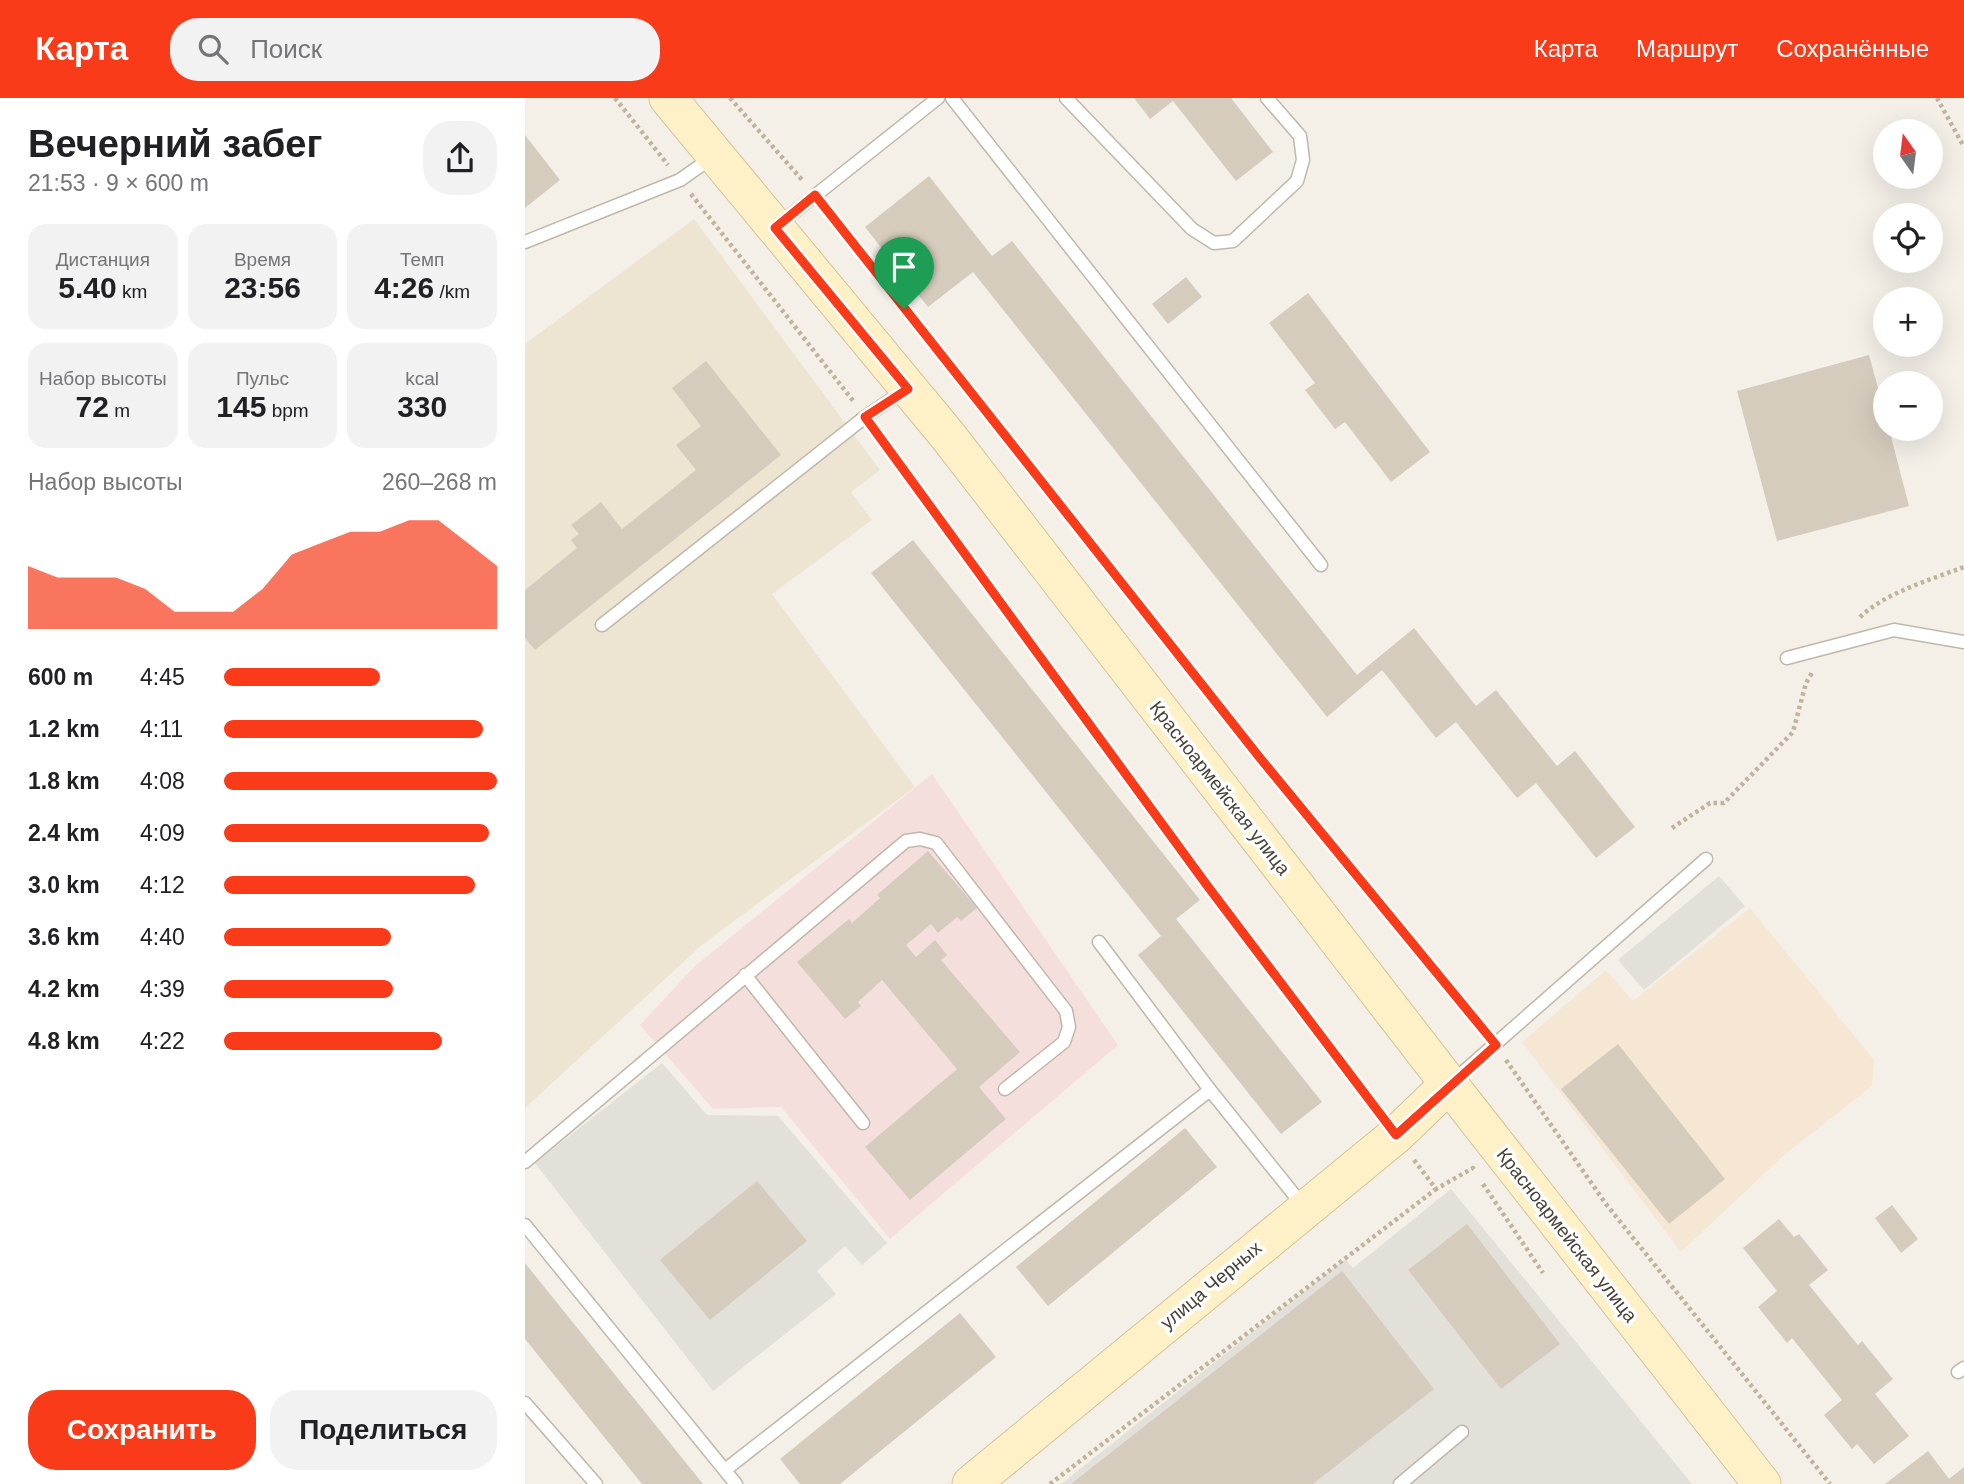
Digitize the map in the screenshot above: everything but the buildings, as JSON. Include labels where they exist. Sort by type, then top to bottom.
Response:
[{"type":"street","name":"Красноармейская улица","points":[[668,98],[948,436],[1762,1484]]},
{"type":"street","name":"улица Черных","points":[[971,1484],[1396,1135],[1449,1084]]},
{"type":"lane","points":[[775,228],[938,98]]},
{"type":"lane","points":[[952,98],[1321,565]]},
{"type":"lane","points":[[1066,98],[1192,229],[1213,243],[1233,242],[1297,181],[1303,160],[1300,136],[1267,98]]},
{"type":"lane","points":[[525,242],[680,180],[714,156]]},
{"type":"lane","points":[[602,625],[865,417],[908,389]]},
{"type":"lane","points":[[1787,658],[1894,630],[1964,642]]},
{"type":"lane","points":[[525,1162],[906,841],[921,839],[936,843],[1066,1011],[1069,1027],[1065,1042],[1005,1089]]},
{"type":"lane","points":[[1449,1084],[1706,859]]},
{"type":"lane","points":[[1099,942],[1210,1090],[1305,1208]]},
{"type":"lane","points":[[745,975],[863,1123]]},
{"type":"lane","points":[[725,1470],[1210,1090]]},
{"type":"lane","points":[[525,1225],[736,1484]]},
{"type":"lane","points":[[525,1403],[596,1484]]},
{"type":"lane","points":[[1400,1484],[1462,1432]]},
{"type":"path","points":[[615,98],[865,417],[1206,884],[1436,1189]]},
{"type":"path","points":[[730,98],[815,195],[1260,758],[1496,1045],[1606,1204],[1831,1484]]},
{"type":"path","points":[[1937,98],[1964,147]]},
{"type":"path","points":[[1672,828],[1710,803],[1724,803],[1793,732],[1806,683],[1828,647],[1867,610],[1912,587],[1964,567]]},
{"type":"path","points":[[1050,1484],[1436,1189],[1473,1168],[1543,1273]]},
{"type":"shaded area","points":[[694,219],[880,470],[851,492],[872,520],[772,594],[915,787],[703,944],[525,1108],[525,344]]},
{"type":"shaded area","points":[[932,774],[1118,1045],[890,1239],[781,1107],[713,1109],[640,1025],[695,966]]},
{"type":"shaded area","points":[[1719,876],[1745,906],[1644,990],[1618,960]]},
{"type":"shaded area","points":[[1750,908],[1874,1060],[1872,1086],[1783,1156],[1681,1252],[1522,1042],[1606,970],[1633,1001]]},
{"type":"shaded area","points":[[662,1063],[707,1115],[778,1116],[887,1243],[862,1265],[845,1246],[817,1271],[836,1294],[713,1391],[535,1163]]},
{"type":"shaded area","points":[[1451,1189],[1692,1484],[1061,1484],[1345,1259],[1353,1268]]},
{"type":"route","points":[[815,195],[904,309],[1260,758],[1496,1045],[1449,1084],[1396,1135],[1206,884],[865,417],[908,389],[775,228],[815,195]]}]
